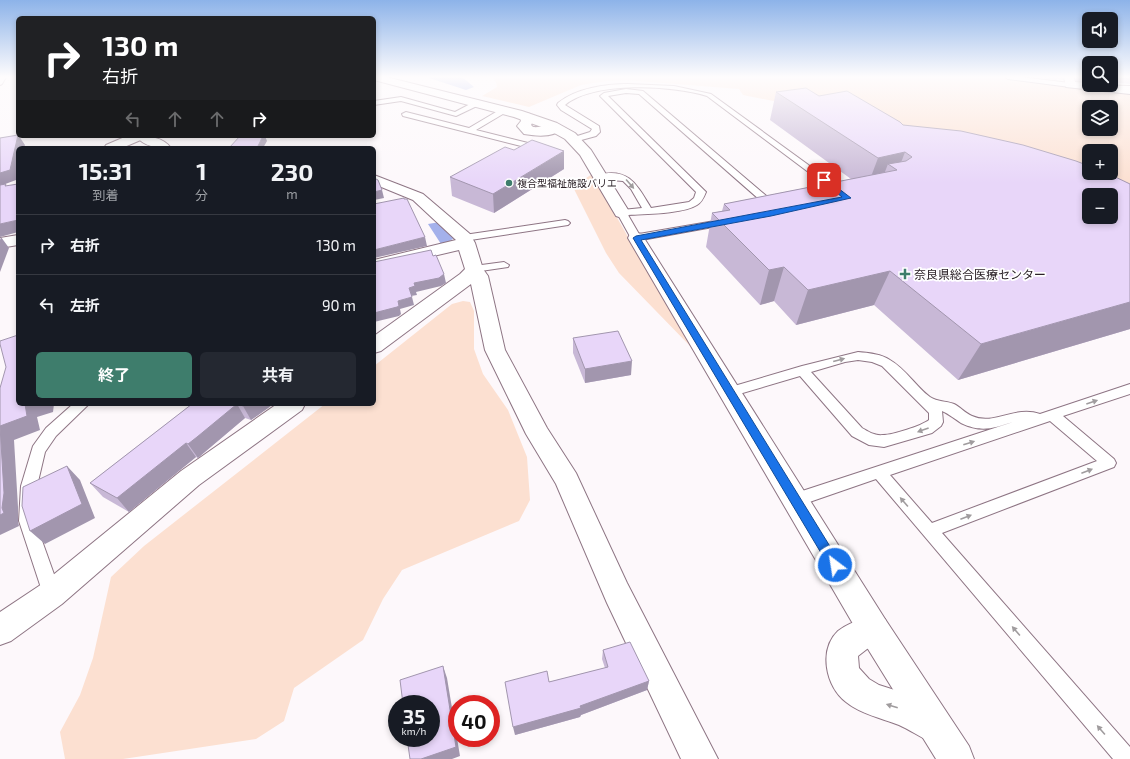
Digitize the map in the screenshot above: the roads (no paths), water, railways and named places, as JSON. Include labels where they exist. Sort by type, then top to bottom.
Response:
[{"type":"street","points":[[509,112],[526,117],[524,126],[529,131],[543,132],[555,128],[570,136],[586,153],[622,212]]},
{"type":"street","points":[[116,146],[134,138]]},
{"type":"street","points":[[146,138],[160,146]]},
{"type":"street","points":[[376,180],[418,197],[465,240],[474,269],[479,276],[495,350],[538,434],[567,480],[617,593],[700,759]]},
{"type":"street","points":[[389,203],[418,197]]},
{"type":"street","points":[[636,238],[874,630],[939,730],[956,759]]},
{"type":"street","points":[[0,243],[16,240]]},
{"type":"street","points":[[376,264],[465,240]]},
{"type":"street","points":[[376,345],[467,278],[474,269]]},
{"type":"street","points":[[0,630],[52,594],[190,478],[291,406]]},
{"type":"street","points":[[874,630],[850,640],[844,650],[842,665],[844,673],[850,683],[865,696],[910,712],[939,730]]},
{"type":"lane","points":[[469,131],[502,112]]},
{"type":"lane","points":[[571,112],[596,128],[596,132],[593,134],[574,140]]},
{"type":"lane","points":[[620,112],[701,192],[698,199],[693,203],[648,210],[622,212],[636,238],[775,213],[774,207],[665,112]]},
{"type":"lane","points":[[733,112],[850,197],[832,201]]},
{"type":"lane","points":[[406,114],[533,147]]},
{"type":"lane","points":[[602,178],[622,177],[628,180],[648,210]]},
{"type":"lane","points":[[465,240],[565,223]]},
{"type":"lane","points":[[474,269],[504,265]]},
{"type":"lane","points":[[729,392],[802,370],[858,356],[874,358],[886,363],[927,402],[936,412],[936,422],[927,429],[884,441],[869,439],[857,432],[802,370]]},
{"type":"lane","points":[[795,500],[1130,389]]},
{"type":"lane","points":[[927,402],[949,408],[966,419],[979,424],[991,424],[1013,417],[1050,416],[1110,463],[929,531]]},
{"type":"lane","points":[[52,594],[27,521],[28,486],[38,450],[51,432],[80,406]]},
{"type":"lane","points":[[878,473],[1127,759]]},
{"type":"water","points":[[440,222],[456,236],[449,242],[441,244],[428,224]]},
{"type":"place","name":"複合型福祉施設バリエ","points":[[509,183]]},
{"type":"place","name":"奈良県総合医療センター","points":[[905,274]]}]
